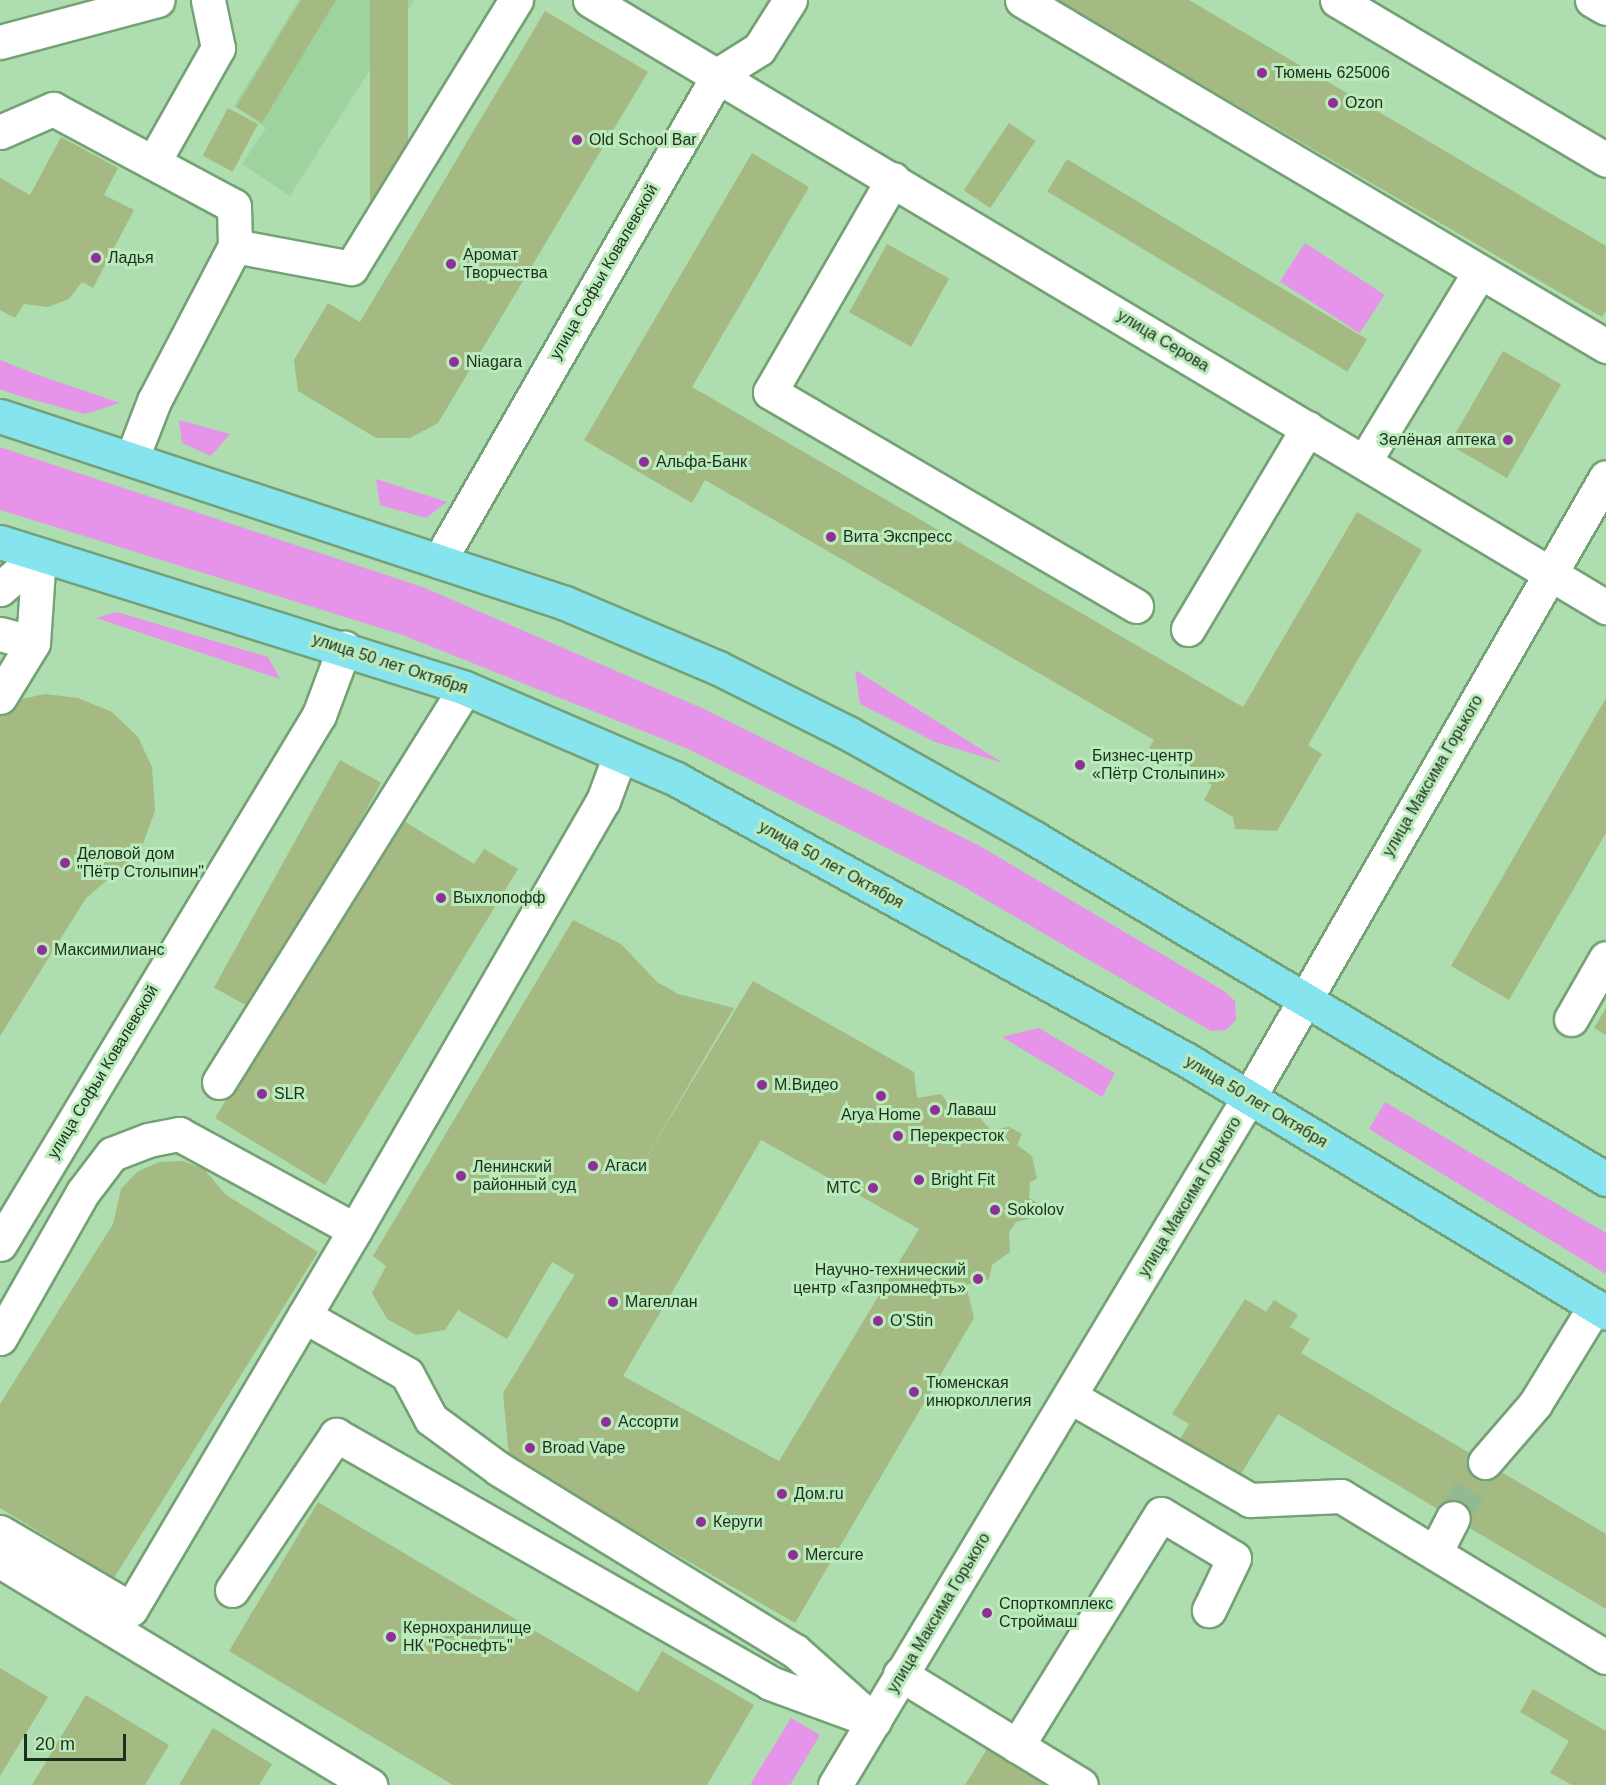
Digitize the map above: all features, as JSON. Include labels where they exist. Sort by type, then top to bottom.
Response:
[{"type":"main road","points":[[0,416],[565,603],[718,668],[848,733],[1247,961],[1303,1001],[1606,1179]]},
{"type":"main road","name":"улица 50 лет Октября","points":[[0,542],[344,648],[465,688],[676,779],[1249,1097],[1600,1310]]},
{"type":"street","points":[[0,42],[158,0]]},
{"type":"street","points":[[154,161],[218,48],[208,0]]},
{"type":"street","points":[[235,246],[351,268],[516,0]]},
{"type":"street","name":"улица Серова","points":[[590,0],[719,74],[1606,607]]},
{"type":"street","name":"улица Софьи Ковалевской","points":[[439,561],[719,74],[759,49],[790,0]]},
{"type":"street","points":[[1022,0],[1479,273],[1606,346]]},
{"type":"street","points":[[1337,0],[1606,160]]},
{"type":"street","points":[[1593,0],[1606,8]]},
{"type":"street","points":[[0,132],[53,109],[154,161],[234,206],[235,246],[154,400],[132,458]]},
{"type":"street","points":[[893,179],[770,392],[1136,606]]},
{"type":"street","points":[[1364,462],[1479,273]]},
{"type":"street","points":[[1188,629],[1308,428]]},
{"type":"street","name":"улица Максима Горького","points":[[835,1785],[900,1674],[1071,1397],[1249,1097],[1606,477]]},
{"type":"street","points":[[0,588],[39,555]]},
{"type":"street","points":[[0,696],[33,643],[39,555]]},
{"type":"street","points":[[0,634],[33,643]]},
{"type":"street","name":"улица Софьи Ковалевской","points":[[0,1244],[319,715],[344,648]]},
{"type":"street","points":[[219,1082],[465,688]]},
{"type":"street","points":[[0,1532],[131,1609],[355,1230],[603,801],[620,755]]},
{"type":"street","points":[[1571,1019],[1606,958]]},
{"type":"street","points":[[0,1338],[83,1192],[112,1154],[148,1140],[179,1134],[355,1230]]},
{"type":"street","points":[[1485,1462],[1535,1404],[1600,1310]]},
{"type":"street","points":[[304,1316],[406,1374],[431,1419],[500,1469],[795,1652],[874,1721]]},
{"type":"street","points":[[1071,1397],[1250,1500],[1341,1496],[1606,1657]]},
{"type":"street","points":[[232,1590],[336,1435],[770,1683],[874,1721]]},
{"type":"street","points":[[1017,1746],[1161,1514],[1233,1558],[1209,1610]]},
{"type":"street","points":[[1435,1553],[1453,1518]]},
{"type":"street","points":[[0,1561],[370,1785]]},
{"type":"street","points":[[900,1674],[1081,1785]]},
{"type":"shaded area","points":[[299,0],[414,0],[290,196],[242,164],[266,128],[234,106]]},
{"type":"shaded area","points":[[1305,243],[1385,295],[1360,333],[1280,282]]},
{"type":"shaded area","points":[[0,360],[120,403],[85,414],[16,395],[0,389]]},
{"type":"shaded area","points":[[179,420],[230,434],[211,456],[182,443]]},
{"type":"shaded area","points":[[0,447],[425,588],[704,709],[978,845],[1224,991],[1235,1001],[1236,1020],[1226,1030],[1211,1031],[959,884],[688,749],[400,634],[0,510]]},
{"type":"shaded area","points":[[376,479],[447,502],[426,518],[380,505]]},
{"type":"shaded area","points":[[117,612],[268,657],[280,679],[96,618]]},
{"type":"shaded area","points":[[855,670],[1003,763],[935,742],[860,704]]},
{"type":"shaded area","points":[[1039,1028],[1115,1073],[1102,1097],[1002,1037]]},
{"type":"shaded area","points":[[1385,1102],[1606,1233],[1606,1274],[1369,1129]]},
{"type":"shaded area","points":[[791,1718],[820,1735],[790,1785],[750,1785]]},
{"type":"building","points":[[301,0],[336,0],[262,123],[236,107]]},
{"type":"building","points":[[370,0],[408,0],[408,203],[370,203]]},
{"type":"building","points":[[1056,0],[1189,0],[1606,246],[1606,311],[1602,317]]},
{"type":"building","points":[[545,11],[648,72],[438,423],[410,438],[376,438],[298,391],[294,360],[328,303],[360,322]]},
{"type":"building","points":[[228,108],[258,124],[233,172],[203,156]]},
{"type":"building","points":[[1009,123],[1036,141],[990,208],[964,190]]},
{"type":"building","points":[[61,137],[118,168],[104,195],[134,210],[93,288],[82,282],[69,299],[48,307],[24,304],[15,318],[0,310],[0,178],[30,195]]},
{"type":"building","points":[[752,153],[809,187],[692,387],[1243,707],[1357,512],[1422,550],[1308,745],[1322,754],[1277,831],[1235,829],[1233,817],[1204,800],[1212,785],[1149,748],[1154,740],[705,480],[692,503],[584,440]]},
{"type":"building","points":[[1067,159],[1367,339],[1347,372],[1047,192]]},
{"type":"building","points":[[887,244],[949,278],[911,347],[849,312]]},
{"type":"building","points":[[1503,351],[1561,384],[1507,478],[1449,445]]},
{"type":"building","name":"Деловой дом \"Пётр Столыпин\"","points":[[45,694],[78,698],[112,712],[138,737],[152,767],[155,811],[140,852],[86,898],[0,1036],[0,715],[17,700]]},
{"type":"building","points":[[1606,698],[1606,833],[1509,1000],[1451,966]]},
{"type":"building","points":[[340,760],[381,783],[255,1010],[214,987]]},
{"type":"building","points":[[399,818],[474,864],[484,849],[518,869],[325,1185],[215,1118]]},
{"type":"building","points":[[573,920],[621,944],[657,982],[678,994],[734,1008],[576,1276],[552,1262],[507,1339],[458,1310],[445,1330],[416,1335],[387,1319],[372,1293],[386,1266],[373,1256]]},
{"type":"building","name":"Магеллан","points":[[753,981],[914,1072],[917,1098],[941,1094],[951,1107],[968,1105],[991,1130],[1009,1127],[1022,1134],[1017,1145],[1032,1156],[1037,1179],[1030,1182],[1029,1198],[1041,1205],[1035,1217],[1016,1222],[1009,1232],[1010,1252],[992,1265],[989,1279],[966,1285],[974,1318],[795,1623],[509,1458],[503,1393]],"holes":[[[761,1140],[919,1229],[779,1461],[623,1376]]]},
{"type":"building","points":[[1606,1008],[1606,1035],[1594,1028]]},
{"type":"building","points":[[183,1161],[204,1169],[226,1195],[318,1252],[114,1578],[0,1508],[0,1404],[113,1224],[121,1189],[137,1172],[159,1162]]},
{"type":"building","points":[[1245,1299],[1266,1312],[1274,1300],[1298,1315],[1290,1327],[1310,1339],[1301,1353],[1606,1534],[1606,1609],[1278,1414],[1234,1485],[1175,1448],[1189,1424],[1172,1414]]},
{"type":"building","name":"Кернохранилище НК \"Роснефть\"","points":[[318,1502],[638,1692],[662,1651],[754,1705],[707,1785],[453,1785],[229,1651]]},
{"type":"building","points":[[0,1668],[48,1697],[0,1776]]},
{"type":"building","points":[[1533,1689],[1606,1731],[1606,1785],[1572,1785],[1550,1773],[1569,1741],[1520,1712]]},
{"type":"building","points":[[86,1695],[169,1745],[145,1785],[32,1785]]},
{"type":"building","points":[[213,1728],[272,1764],[259,1785],[179,1785]]},
{"type":"building","points":[[987,1749],[1024,1772],[1046,1785],[965,1785]]},
{"type":"tunnel","points":[[1453,1518],[1485,1462]]},
{"type":"place","name":"Тюмень 625006","points":[[1262,73]]},
{"type":"place","name":"Ozon","points":[[1333,103]]},
{"type":"place","name":"Old School Bar","points":[[577,140]]},
{"type":"place","name":"Ладья","points":[[96,258]]},
{"type":"place","name":"Аромат Творчества","points":[[451,264]]},
{"type":"place","name":"Niagara","points":[[454,362]]},
{"type":"place","name":"Зелёная аптека","points":[[1508,440]]},
{"type":"place","name":"Альфа-Банк","points":[[644,462]]},
{"type":"place","name":"Вита Экспресс","points":[[831,537]]},
{"type":"place","name":"Бизнес-центр «Пётр Столыпин»","points":[[1080,765]]},
{"type":"place","name":"Деловой дом \"Пётр Столыпин\"","points":[[65,863]]},
{"type":"place","name":"Выхлопофф","points":[[441,898]]},
{"type":"place","name":"Максимилианс","points":[[42,950]]},
{"type":"place","name":"М.Видео","points":[[762,1085]]},
{"type":"place","name":"SLR","points":[[262,1094]]},
{"type":"place","name":"Arya Home","points":[[881,1096]]},
{"type":"place","name":"Лаваш","points":[[935,1110]]},
{"type":"place","name":"Перекресток","points":[[898,1136]]},
{"type":"place","name":"Агаси","points":[[593,1166]]},
{"type":"place","name":"Ленинский районный суд","points":[[461,1176]]},
{"type":"place","name":"Bright Fit","points":[[919,1180]]},
{"type":"place","name":"МТС","points":[[873,1188]]},
{"type":"place","name":"Sokolov","points":[[995,1210]]},
{"type":"place","name":"Научно-технический центр «Газпромнефть»","points":[[978,1279]]},
{"type":"place","name":"Магеллан","points":[[613,1302]]},
{"type":"place","name":"O'Stin","points":[[878,1321]]},
{"type":"place","name":"Тюменская инюрколлегия","points":[[914,1392]]},
{"type":"place","name":"Ассорти","points":[[606,1422]]},
{"type":"place","name":"Broad Vape","points":[[530,1448]]},
{"type":"place","name":"Дом.ru","points":[[782,1494]]},
{"type":"place","name":"Керуги","points":[[701,1522]]},
{"type":"place","name":"Mercure","points":[[793,1555]]},
{"type":"place","name":"Спорткомплекс Строймаш","points":[[987,1613]]},
{"type":"place","name":"Кернохранилище НК \"Роснефть\"","points":[[391,1637]]}]
